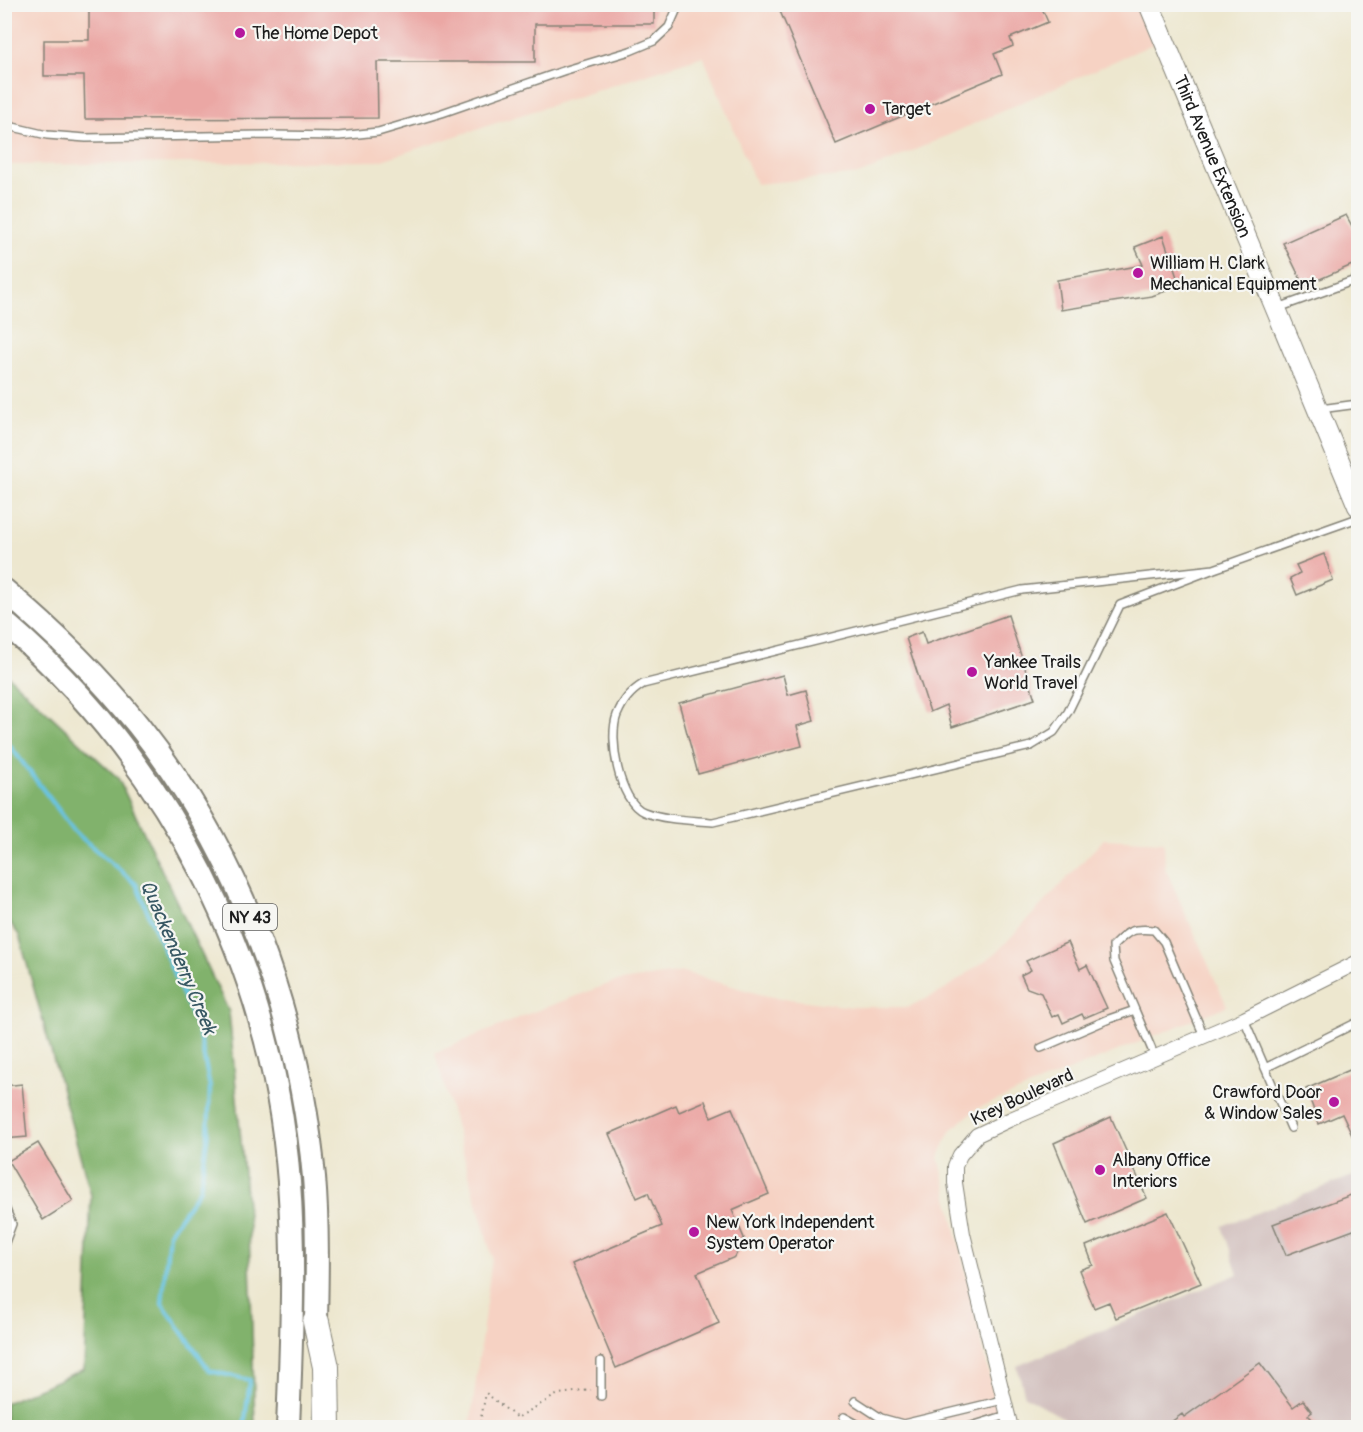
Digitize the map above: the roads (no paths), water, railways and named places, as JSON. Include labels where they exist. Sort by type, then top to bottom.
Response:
[{"type":"highway","points":[[312,1428],[316,1322]]},
{"type":"highway","points":[[316,1322],[326,1367],[327,1428]]},
{"type":"main road","name":"NY 43","points":[[4,590],[73,652],[140,727],[193,805],[243,899],[274,983],[299,1077],[314,1178],[316,1322]]},
{"type":"main road","name":"NY 43","points":[[4,622],[56,669],[89,705],[120,742],[147,780],[172,818],[206,880],[248,981],[275,1082],[289,1180],[293,1273],[288,1428]]},
{"type":"street","name":"Third Avenue Extension","points":[[1149,4],[1359,506]]},
{"type":"street","name":"Krey Boulevard","points":[[1009,1421],[963,1234],[955,1183],[955,1166],[960,1155],[977,1135],[1244,1019],[1359,962]]},
{"type":"lane","points":[[4,119],[14,127],[38,133],[86,138],[339,136],[378,132],[442,113],[654,41],[669,27],[679,4]]},
{"type":"lane","points":[[1275,309],[1359,279]]},
{"type":"lane","points":[[1318,410],[1359,404]]},
{"type":"lane","points":[[1214,569],[1022,590],[643,684],[629,693],[616,717],[614,751],[621,780],[628,797],[643,812],[713,822],[1031,746],[1054,732],[1068,712],[1120,605],[1359,518]]},
{"type":"lane","points":[[1155,1057],[1114,961],[1113,946],[1126,933],[1135,929],[1154,930],[1164,942],[1204,1036]]},
{"type":"lane","points":[[1041,1048],[1135,1010]]},
{"type":"lane","points":[[1244,1019],[1291,1128]]},
{"type":"lane","points":[[1265,1068],[1359,1022]]},
{"type":"lane","points":[[4,1205],[12,1224],[4,1245]]},
{"type":"lane","points":[[600,1361],[601,1393]]},
{"type":"lane","points":[[855,1401],[881,1418],[903,1424],[1003,1400]]},
{"type":"lane","points":[[844,1417],[864,1428]]},
{"type":"lane","points":[[965,1428],[1009,1421]]},
{"type":"waterway","name":"Quackenderry Creek","points":[[4,738],[76,833],[136,884],[199,1033],[210,1087],[208,1133],[200,1189],[169,1233],[162,1303],[210,1371],[250,1380],[244,1428]]},
{"type":"place","name":"The Home Depot","points":[[240,33]]},
{"type":"place","name":"Target","points":[[870,109]]},
{"type":"place","name":"William H. Clark Mechanical Equipment","points":[[1138,273]]},
{"type":"place","name":"Yankee Trails World Travel","points":[[972,672]]},
{"type":"place","name":"Crawford Door & Window Sales","points":[[1334,1102]]},
{"type":"place","name":"Albany Office Interiors","points":[[1100,1170]]},
{"type":"place","name":"New York Independent System Operator","points":[[694,1232]]}]
